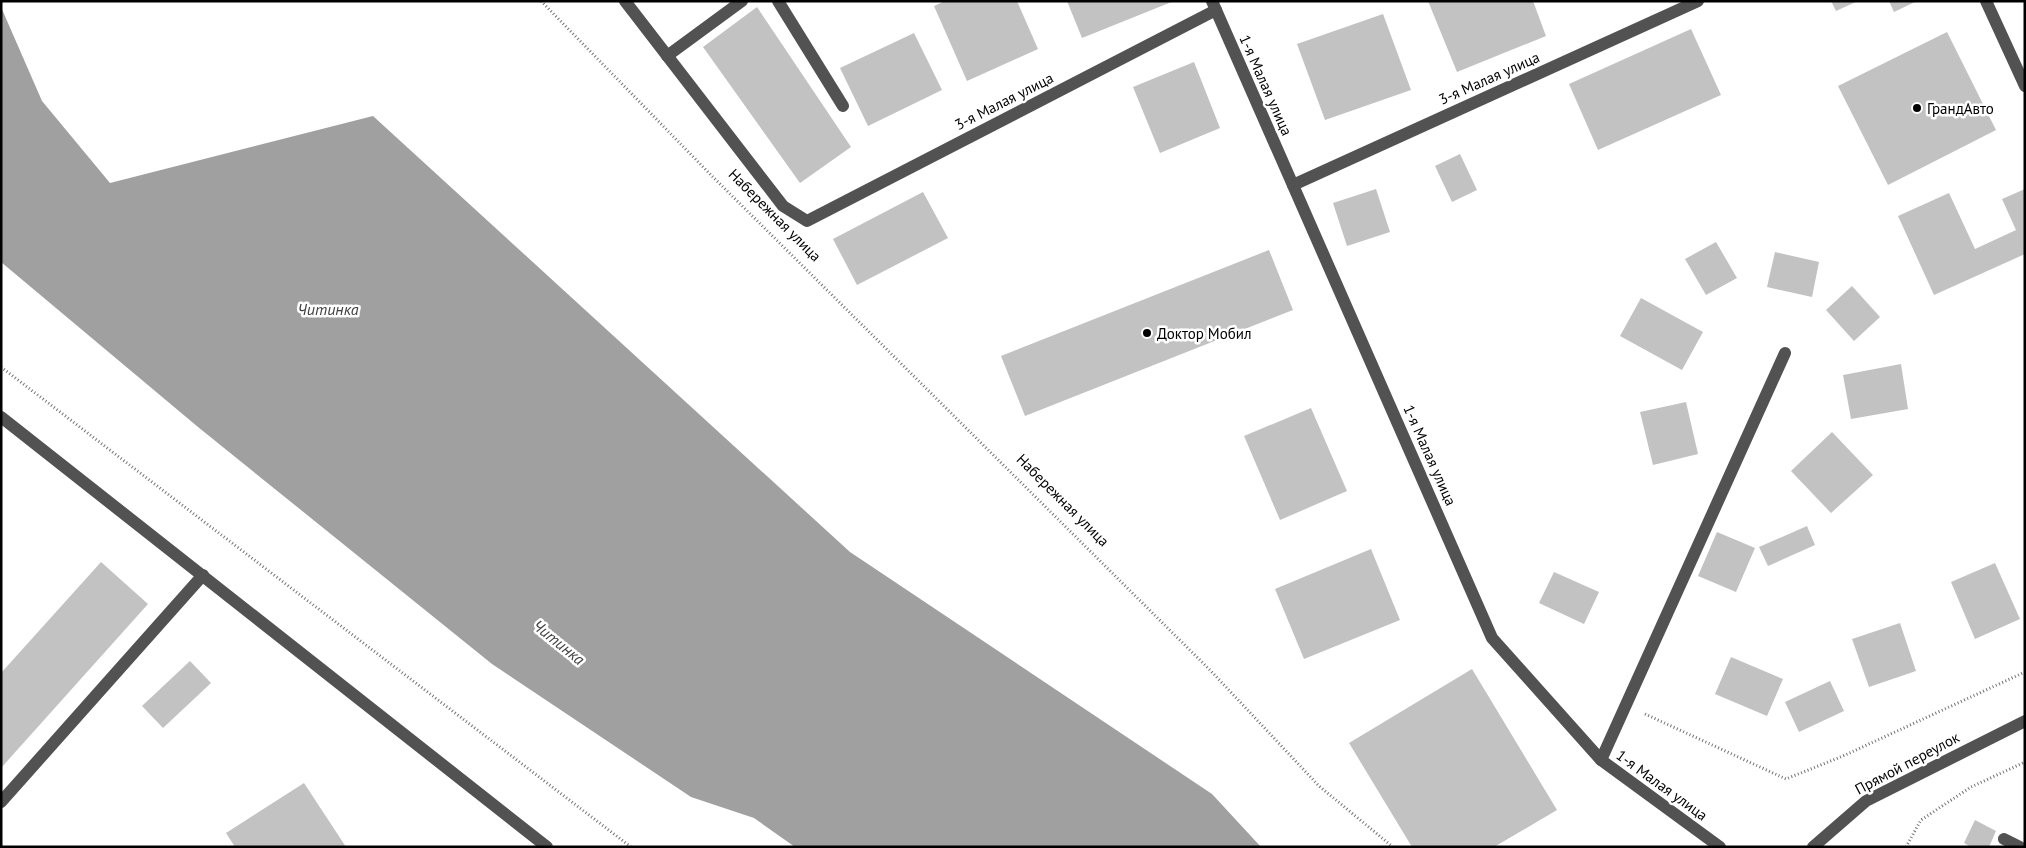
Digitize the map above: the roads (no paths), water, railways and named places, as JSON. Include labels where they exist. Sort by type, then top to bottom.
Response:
[{"type":"street","name":"Набережная улица","points":[[625,1],[783,206],[807,221]]},
{"type":"street","points":[[667,56],[742,1]]},
{"type":"street","points":[[778,1],[843,106]]},
{"type":"street","name":"3-я Малая улица","points":[[1293,185],[1698,1]]},
{"type":"street","points":[[1986,1],[2025,86]]},
{"type":"street","name":"3-я Малая улица","points":[[807,221],[1214,6]]},
{"type":"street","name":"1-я Малая улица","points":[[1214,6],[1492,638],[1601,760],[1720,847]]},
{"type":"street","points":[[1601,760],[1785,353]]},
{"type":"street","points":[[1,417],[547,847]]},
{"type":"street","points":[[1,802],[203,575]]},
{"type":"street","name":"Прямой переулок","points":[[1813,847],[1866,801],[2025,720]]},
{"type":"street","points":[[2004,839],[2020,847]]},
{"type":"water","name":"Читинка","points":[[1,7],[42,101],[110,183],[373,116],[850,552],[1212,794],[1261,847],[795,847],[754,818],[691,797],[492,664],[198,427],[1,262]]},
{"type":"place","name":"ГрандАвто","points":[[1917,108]]},
{"type":"place","name":"Доктор Мобил","points":[[1147,333]]}]
